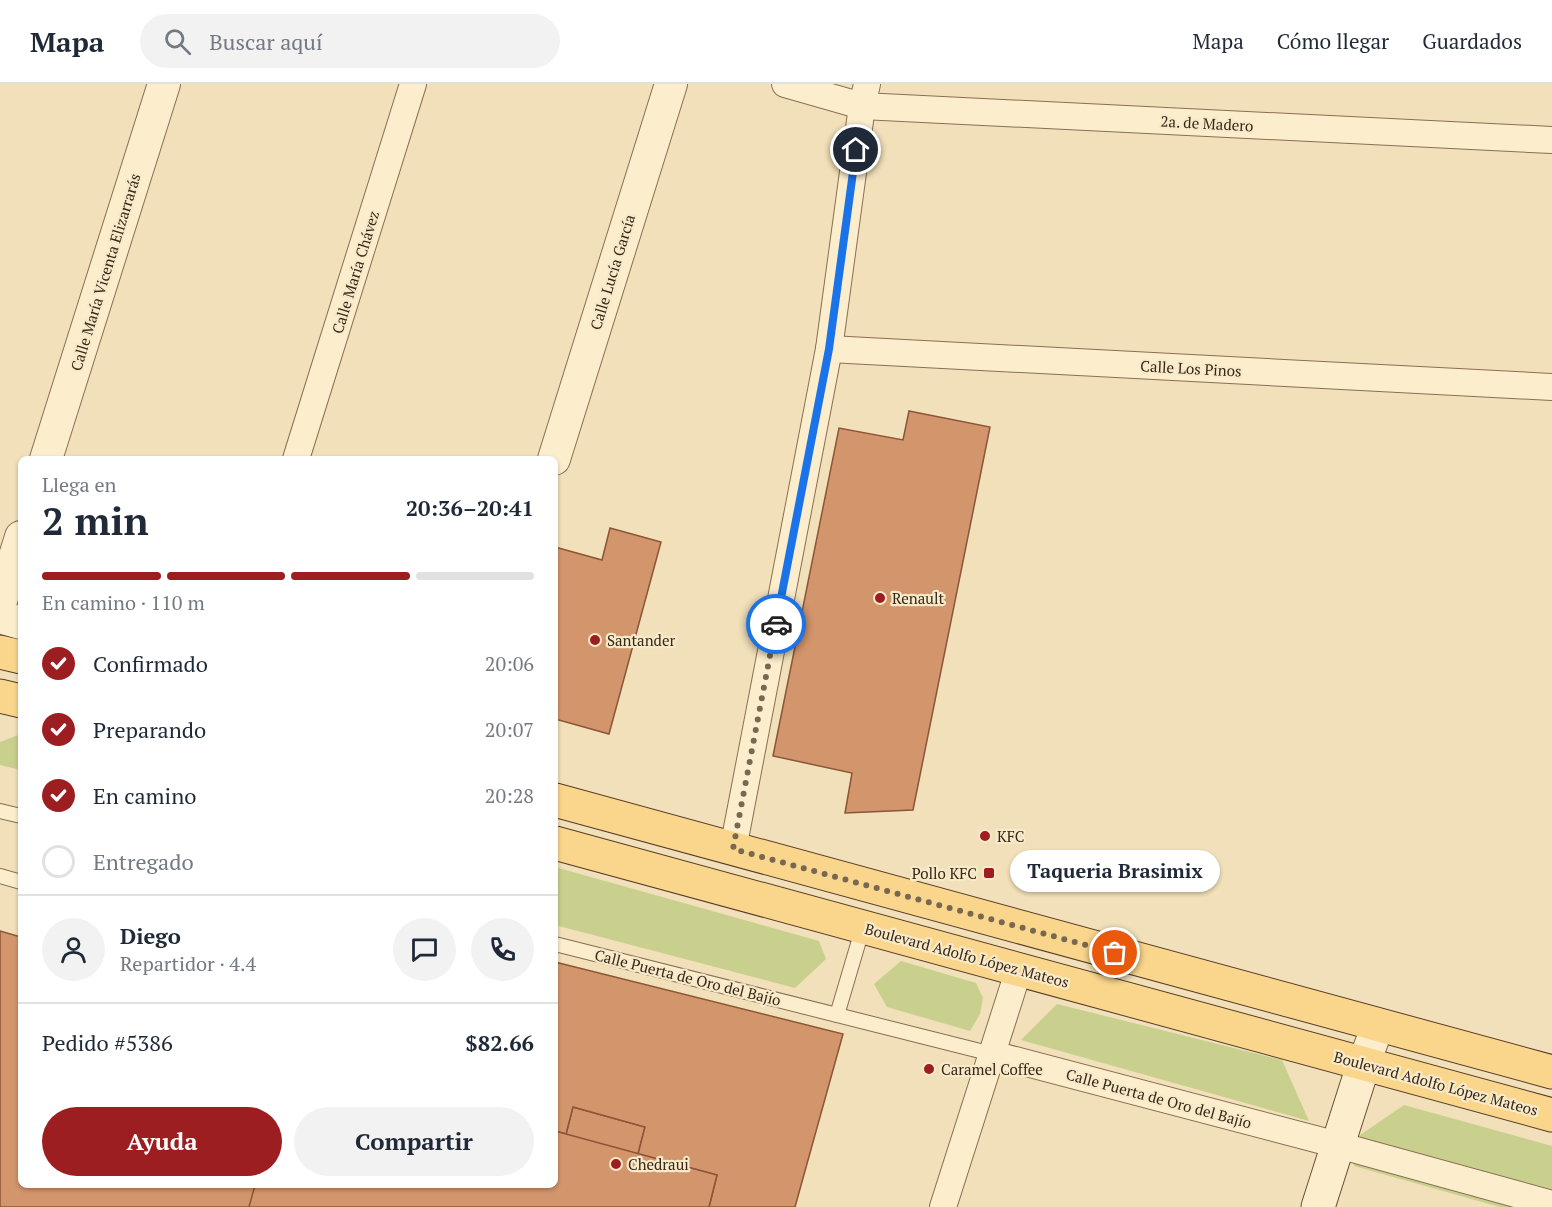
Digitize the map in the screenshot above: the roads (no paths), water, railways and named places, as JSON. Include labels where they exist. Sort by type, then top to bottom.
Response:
[{"type":"main road","points":[[0,652],[18,656]]},
{"type":"main road","points":[[0,696],[18,700]]},
{"type":"main road","points":[[558,801],[1552,1072]]},
{"type":"main road","name":"Boulevard Adolfo López Mateos","points":[[558,844],[1552,1115]]},
{"type":"main road","points":[[1318,1207],[1364,1063]]},
{"type":"street","name":"Calle María Vicenta Elizarrarás","points":[[47,456],[164,84]]},
{"type":"street","name":"Calle María Chávez","points":[[297,456],[413,84]]},
{"type":"street","name":"Calle Lucía García","points":[[555,456],[671,84]]},
{"type":"street","name":"2a. de Madero","points":[[785,84],[864,95],[1552,140]]},
{"type":"street","points":[[733,849],[829,349],[864,95]]},
{"type":"street","name":"Calle Los Pinos","points":[[829,349],[1552,387]]},
{"type":"street","points":[[0,604],[18,547]]},
{"type":"street","points":[[0,617],[18,622]]},
{"type":"street","points":[[943,1207],[1019,969]]},
{"type":"street","points":[[1364,1063],[1378,1025]]},
{"type":"street","name":"Calle Puerta de Oro del Bajío","points":[[992,1054],[1552,1204]]},
{"type":"lane","points":[[0,811],[18,815]]},
{"type":"lane","points":[[0,876],[18,881]]},
{"type":"lane","points":[[837,1015],[863,927]]},
{"type":"lane","name":"Calle Puerta de Oro del Bajío","points":[[558,945],[992,1054]]},
{"type":"place","name":"Renault","points":[[880,598]]},
{"type":"place","name":"Santander","points":[[595,640]]},
{"type":"place","name":"KFC","points":[[985,836]]},
{"type":"place","name":"Pollo KFC","points":[[989,873]]},
{"type":"place","name":"Taqueria Brasimix","points":[[1115,953]]},
{"type":"place","name":"Caramel Coffee","points":[[929,1069]]},
{"type":"place","name":"Chedraui","points":[[616,1164]]}]
